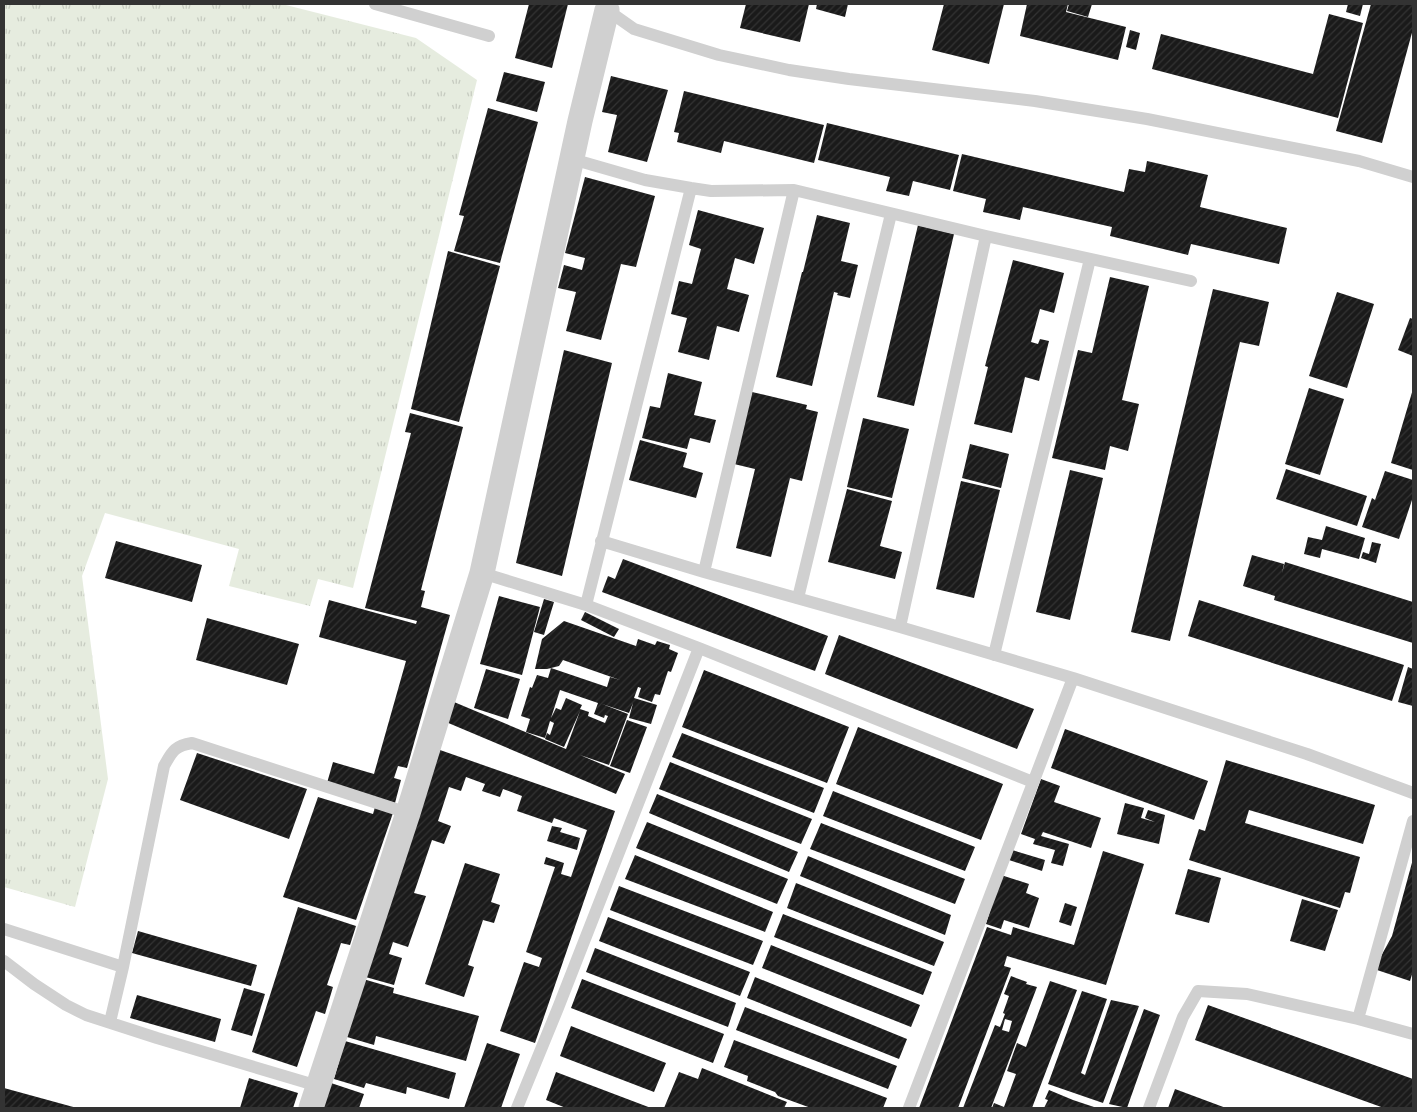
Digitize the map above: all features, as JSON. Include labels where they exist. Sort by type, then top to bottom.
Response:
[{"type":"street","points":[[314,1097],[408,813],[482,573],[580,121],[607,7]]},
{"type":"lane","points":[[375,4],[488,36]]},
{"type":"lane","points":[[607,7],[634,29],[719,55],[788,70],[1035,101],[1147,119],[1359,161],[1413,177]]},
{"type":"lane","points":[[572,159],[645,180],[711,191],[794,190],[986,236],[1191,281]]},
{"type":"lane","points":[[586,605],[691,188]]},
{"type":"lane","points":[[704,572],[794,190]]},
{"type":"lane","points":[[798,598],[891,214]]},
{"type":"lane","points":[[900,627],[986,236]]},
{"type":"lane","points":[[994,655],[1090,259]]},
{"type":"lane","points":[[601,541],[1073,678],[1307,754],[1413,793]]},
{"type":"lane","points":[[482,573],[586,605],[699,648],[1033,782]]},
{"type":"lane","points":[[517,1108],[699,648]]},
{"type":"lane","points":[[909,1108],[1073,678]]},
{"type":"lane","points":[[110,1022],[164,766],[173,750],[182,745],[192,743],[408,813]]},
{"type":"lane","points":[[1358,1020],[1413,821]]},
{"type":"lane","points":[[4,929],[123,967]]},
{"type":"lane","points":[[4,961],[34,984],[66,1005],[86,1015],[157,1038],[314,1097]]},
{"type":"lane","points":[[1149,1108],[1183,1018],[1198,990],[1247,994],[1413,1034]]},
{"type":"green space","points":[[4,4],[282,4],[416,38],[477,80],[353,588],[318,579],[310,606],[229,586],[239,549],[105,513],[82,576],[108,779],[75,907],[4,887]]},
{"type":"building","points":[[529,4],[568,4],[552,68],[515,58]]},
{"type":"building","points":[[746,4],[809,4],[800,42],[740,28]]},
{"type":"building","points":[[817,4],[848,4],[845,17],[816,9]]},
{"type":"building","points":[[944,4],[1004,4],[989,64],[932,50]]},
{"type":"building","points":[[1027,4],[1068,4],[1066,12],[1126,27],[1118,60],[1020,36]]},
{"type":"building","points":[[1069,4],[1092,4],[1088,17],[1067,11]]},
{"type":"building","points":[[1348,4],[1363,4],[1360,16],[1346,12]]},
{"type":"building","points":[[1371,4],[1413,4],[1413,29],[1382,143],[1336,131]]},
{"type":"building","points":[[1329,14],[1363,23],[1338,118],[1152,69],[1161,34],[1313,74]]},
{"type":"building","points":[[1130,30],[1140,33],[1136,50],[1126,47]]},
{"type":"building","points":[[504,72],[545,82],[537,112],[496,101]]},
{"type":"building","points":[[611,76],[668,90],[647,162],[608,152],[617,115],[602,112]]},
{"type":"building","points":[[684,91],[824,125],[814,163],[724,141],[721,153],[677,142],[679,133],[674,132]]},
{"type":"building","points":[[488,108],[538,122],[500,263],[454,251],[464,216],[459,215]]},
{"type":"building","points":[[827,123],[959,155],[950,190],[913,181],[909,196],[886,191],[890,177],[818,160]]},
{"type":"building","points":[[962,154],[1124,192],[1129,169],[1145,172],[1147,161],[1208,175],[1200,207],[1287,228],[1279,264],[1191,244],[1188,255],[1110,236],[1112,227],[1023,207],[1020,220],[983,212],[986,199],[953,191]]},
{"type":"building","points":[[585,177],[655,196],[636,267],[621,264],[601,340],[566,331],[576,292],[558,288],[564,265],[582,270],[585,258],[565,253]]},
{"type":"building","points":[[698,210],[764,228],[754,264],[735,258],[727,289],[749,295],[739,332],[717,326],[709,360],[678,352],[687,318],[671,314],[679,281],[692,284],[701,249],[689,245]]},
{"type":"building","points":[[817,215],[850,223],[841,261],[858,265],[850,298],[837,295],[838,293],[834,292],[812,386],[776,377]]},
{"type":"building","points":[[918,225],[954,234],[914,406],[877,397]]},
{"type":"building","points":[[448,251],[500,266],[459,422],[411,409]]},
{"type":"building","points":[[1013,260],[1064,273],[1054,313],[1040,309],[1031,342],[1038,344],[1040,339],[1049,341],[1039,381],[1025,377],[1012,433],[974,424],[988,367],[985,366]]},
{"type":"building","points":[[1110,277],[1149,286],[1122,400],[1139,404],[1128,451],[1110,446],[1105,470],[1052,458],[1078,350],[1092,353]]},
{"type":"building","points":[[1213,289],[1269,302],[1259,346],[1240,342],[1170,641],[1131,632]]},
{"type":"building","points":[[1337,292],[1374,304],[1347,388],[1309,376]]},
{"type":"building","points":[[1410,318],[1413,319],[1413,356],[1398,350]]},
{"type":"building","points":[[564,350],[612,363],[562,576],[516,563]]},
{"type":"building","points":[[668,373],[702,382],[694,415],[716,420],[710,443],[690,438],[687,449],[642,438],[650,406],[660,408]]},
{"type":"building","points":[[1309,388],[1344,399],[1320,475],[1285,464]]},
{"type":"building","points":[[1413,389],[1413,470],[1391,463]]},
{"type":"building","points":[[752,392],[807,405],[806,409],[818,412],[802,481],[790,478],[771,557],[736,548],[755,469],[734,464]]},
{"type":"building","points":[[410,413],[463,427],[421,590],[425,591],[421,607],[450,615],[407,768],[398,766],[394,778],[401,780],[395,803],[327,783],[333,762],[374,774],[406,661],[319,637],[329,600],[416,624],[417,621],[365,608],[411,433],[405,432]]},
{"type":"building","points":[[863,418],[909,429],[892,498],[847,487]]},
{"type":"building","points":[[640,440],[687,453],[683,467],[703,473],[696,498],[629,480]]},
{"type":"building","points":[[970,444],[1009,454],[1001,488],[962,478]]},
{"type":"building","points":[[1286,469],[1367,496],[1357,526],[1276,499]]},
{"type":"building","points":[[1070,470],[1103,478],[1070,620],[1036,612]]},
{"type":"building","points":[[1385,471],[1413,480],[1413,497],[1399,539],[1362,527],[1372,498],[1375,500]]},
{"type":"building","points":[[961,481],[1000,490],[974,598],[936,589]]},
{"type":"building","points":[[847,489],[892,501],[880,546],[902,552],[895,579],[828,562]]},
{"type":"building","points":[[1326,526],[1365,538],[1359,559],[1322,549],[1320,558],[1304,554],[1308,537],[1322,540]]},
{"type":"building","points":[[116,541],[202,565],[192,602],[105,578]]},
{"type":"building","points":[[1372,542],[1381,544],[1376,563],[1361,558],[1363,552],[1369,554]]},
{"type":"building","points":[[1252,555],[1284,564],[1282,573],[1285,562],[1413,602],[1413,643],[1274,600],[1275,596],[1243,586]]},
{"type":"building","points":[[623,559],[828,636],[815,671],[602,592],[608,576],[615,579]]},
{"type":"building","points":[[499,596],[540,607],[522,675],[480,664]]},
{"type":"building","points":[[544,599],[554,602],[544,635],[534,632]]},
{"type":"building","points":[[1199,600],[1404,665],[1392,701],[1188,636]]},
{"type":"building","points":[[585,612],[619,629],[614,637],[581,620]]},
{"type":"building","points":[[207,618],[299,644],[287,685],[196,660]]},
{"type":"building","points":[[564,621],[636,646],[638,639],[655,645],[657,641],[670,645],[669,649],[678,653],[671,672],[668,671],[660,695],[655,694],[652,702],[638,697],[641,688],[638,687],[634,698],[657,705],[651,724],[629,718],[633,703],[629,713],[602,704],[628,714],[609,765],[580,755],[625,774],[616,794],[446,722],[454,702],[566,749],[580,711],[564,747],[545,739],[547,733],[550,735],[554,723],[550,721],[545,738],[526,732],[530,719],[521,716],[530,687],[532,688],[537,675],[548,678],[551,668],[535,669],[542,639]],"holes":[[[563,660],[620,680],[610,677],[607,687],[551,668],[559,666]],[[560,690],[598,703],[594,714],[604,718],[605,715],[608,716],[605,723],[588,716],[589,712],[580,709],[582,705],[566,698],[561,710],[556,708],[551,718]]]},
{"type":"building","points":[[839,635],[1034,709],[1017,749],[825,674]]},
{"type":"building","points":[[1408,667],[1413,669],[1413,706],[1398,702]]},
{"type":"building","points":[[486,669],[520,679],[508,719],[474,708]]},
{"type":"building","points":[[704,670],[849,727],[827,783],[682,727]]},
{"type":"building","points":[[627,720],[647,727],[630,773],[610,766]]},
{"type":"building","points":[[858,727],[1003,784],[981,840],[836,784]]},
{"type":"building","points":[[1065,729],[1208,781],[1194,820],[1051,768]]},
{"type":"building","points":[[682,733],[824,788],[814,813],[672,757]]},
{"type":"building","points":[[440,750],[615,811],[535,1043],[500,1031],[524,962],[539,967],[542,958],[526,952],[555,867],[544,864],[546,857],[564,863],[561,874],[571,877],[587,830],[554,818],[552,823],[517,811],[522,796],[503,789],[500,797],[482,791],[485,784],[466,777],[461,791],[449,787],[438,821],[451,826],[444,844],[432,840],[414,893],[426,896],[408,947],[393,942],[389,954],[402,958],[394,985],[362,976]]},
{"type":"building","points":[[197,753],[307,789],[289,839],[180,800]]},
{"type":"building","points":[[1226,760],[1375,805],[1363,844],[1249,810],[1245,823],[1360,857],[1350,893],[1345,892],[1340,908],[1189,860],[1199,829],[1205,831]]},
{"type":"building","points":[[670,762],[812,819],[801,844],[659,789]]},
{"type":"building","points":[[1041,779],[1060,786],[1054,802],[1101,818],[1091,848],[1043,832],[1041,836],[1069,844],[1063,866],[1051,863],[1055,850],[1033,844],[1035,839],[1021,834]]},
{"type":"building","points":[[833,791],[975,847],[965,871],[823,816]]},
{"type":"building","points":[[657,794],[798,852],[789,872],[649,813]]},
{"type":"building","points":[[318,797],[373,814],[375,807],[393,813],[356,920],[283,897]]},
{"type":"building","points":[[1125,803],[1144,808],[1141,818],[1155,822],[1145,818],[1148,810],[1165,815],[1159,844],[1117,834]]},
{"type":"building","points":[[647,822],[788,879],[777,904],[636,848]]},
{"type":"building","points":[[821,823],[965,879],[955,904],[810,849]]},
{"type":"building","points":[[552,826],[562,828],[560,832],[580,838],[577,850],[547,841]]},
{"type":"building","points":[[1012,850],[1045,860],[1042,871],[1009,860]]},
{"type":"building","points":[[1103,851],[1144,864],[1106,985],[1007,956],[1004,966],[1011,968],[958,1108],[919,1108],[987,927],[1011,935],[1013,927],[1074,945]]},
{"type":"building","points":[[635,855],[773,912],[765,932],[625,879]]},
{"type":"building","points":[[808,856],[951,915],[945,935],[800,876]]},
{"type":"building","points":[[1413,859],[1413,971],[1410,981],[1374,969],[1392,936]]},
{"type":"building","points":[[465,863],[500,874],[491,902],[500,905],[494,923],[483,920],[468,965],[474,967],[464,997],[425,984]]},
{"type":"building","points":[[1188,869],[1221,878],[1209,923],[1175,914]]},
{"type":"building","points":[[1001,875],[1029,884],[1026,893],[1039,898],[1029,928],[1004,920],[1001,929],[986,924]]},
{"type":"building","points":[[796,883],[944,942],[934,966],[787,908]]},
{"type":"building","points":[[619,886],[763,941],[753,965],[610,910]]},
{"type":"building","points":[[1302,899],[1338,910],[1325,951],[1290,941]]},
{"type":"building","points":[[1065,903],[1077,907],[1071,926],[1059,922]]},
{"type":"building","points":[[298,907],[356,926],[350,945],[341,943],[327,985],[333,987],[325,1014],[316,1011],[297,1067],[252,1052]]},
{"type":"building","points":[[783,914],[932,972],[923,995],[774,937]]},
{"type":"building","points":[[608,917],[750,972],[740,996],[599,941]]},
{"type":"building","points":[[138,931],[257,965],[251,986],[132,953]]},
{"type":"building","points":[[771,945],[920,1005],[911,1027],[762,968]]},
{"type":"building","points":[[595,948],[736,1003],[728,1027],[586,972]]},
{"type":"building","points":[[1011,976],[1027,982],[1026,984],[1037,987],[991,1108],[963,1108],[995,1025],[1000,1027],[1005,1014],[1003,1013],[1009,996],[1004,994]],"holes":[[[1005,1019],[1012,1021],[1009,1032],[1002,1030]]]},
{"type":"building","points":[[755,977],[907,1039],[899,1059],[747,998]]},
{"type":"building","points":[[363,979],[394,988],[393,993],[479,1016],[466,1061],[376,1036],[374,1045],[347,1037]]},
{"type":"building","points":[[582,979],[724,1034],[713,1063],[571,1008]]},
{"type":"building","points":[[1050,981],[1077,990],[1032,1108],[992,1108],[994,1103],[1004,1107],[1016,1074],[1007,1071],[1017,1043],[1026,1047]]},
{"type":"building","points":[[244,988],[265,994],[252,1036],[231,1030]]},
{"type":"building","points":[[1082,991],[1107,999],[1081,1073],[1085,1075],[1111,1000],[1139,1006],[1103,1103],[1048,1084]]},
{"type":"building","points":[[137,995],[221,1019],[215,1042],[130,1018]]},
{"type":"building","points":[[1208,1005],[1413,1079],[1413,1108],[1384,1108],[1195,1040]]},
{"type":"building","points":[[745,1007],[897,1066],[888,1089],[736,1030]]},
{"type":"building","points":[[1144,1009],[1160,1015],[1127,1108],[1109,1104]]},
{"type":"building","points":[[571,1026],[666,1063],[654,1092],[560,1056]]},
{"type":"building","points":[[734,1040],[887,1098],[883,1108],[811,1108],[778,1096],[775,1092],[747,1081],[748,1076],[724,1067]]},
{"type":"building","points":[[345,1041],[456,1073],[449,1099],[407,1087],[406,1094],[366,1083],[364,1088],[334,1079]]},
{"type":"building","points":[[487,1043],[520,1054],[501,1108],[464,1108]]},
{"type":"building","points":[[702,1068],[787,1102],[784,1108],[664,1108],[679,1072],[698,1079]]},
{"type":"building","points":[[556,1072],[651,1108],[566,1108],[546,1100]]},
{"type":"building","points":[[249,1078],[298,1093],[293,1108],[240,1108]]},
{"type":"building","points":[[331,1083],[364,1094],[359,1108],[322,1108]]},
{"type":"building","points":[[4,1088],[77,1108],[4,1108]]},
{"type":"building","points":[[1175,1089],[1226,1108],[1168,1108]]},
{"type":"building","points":[[1049,1090],[1097,1108],[1044,1108],[1048,1100],[1045,1099]]}]
